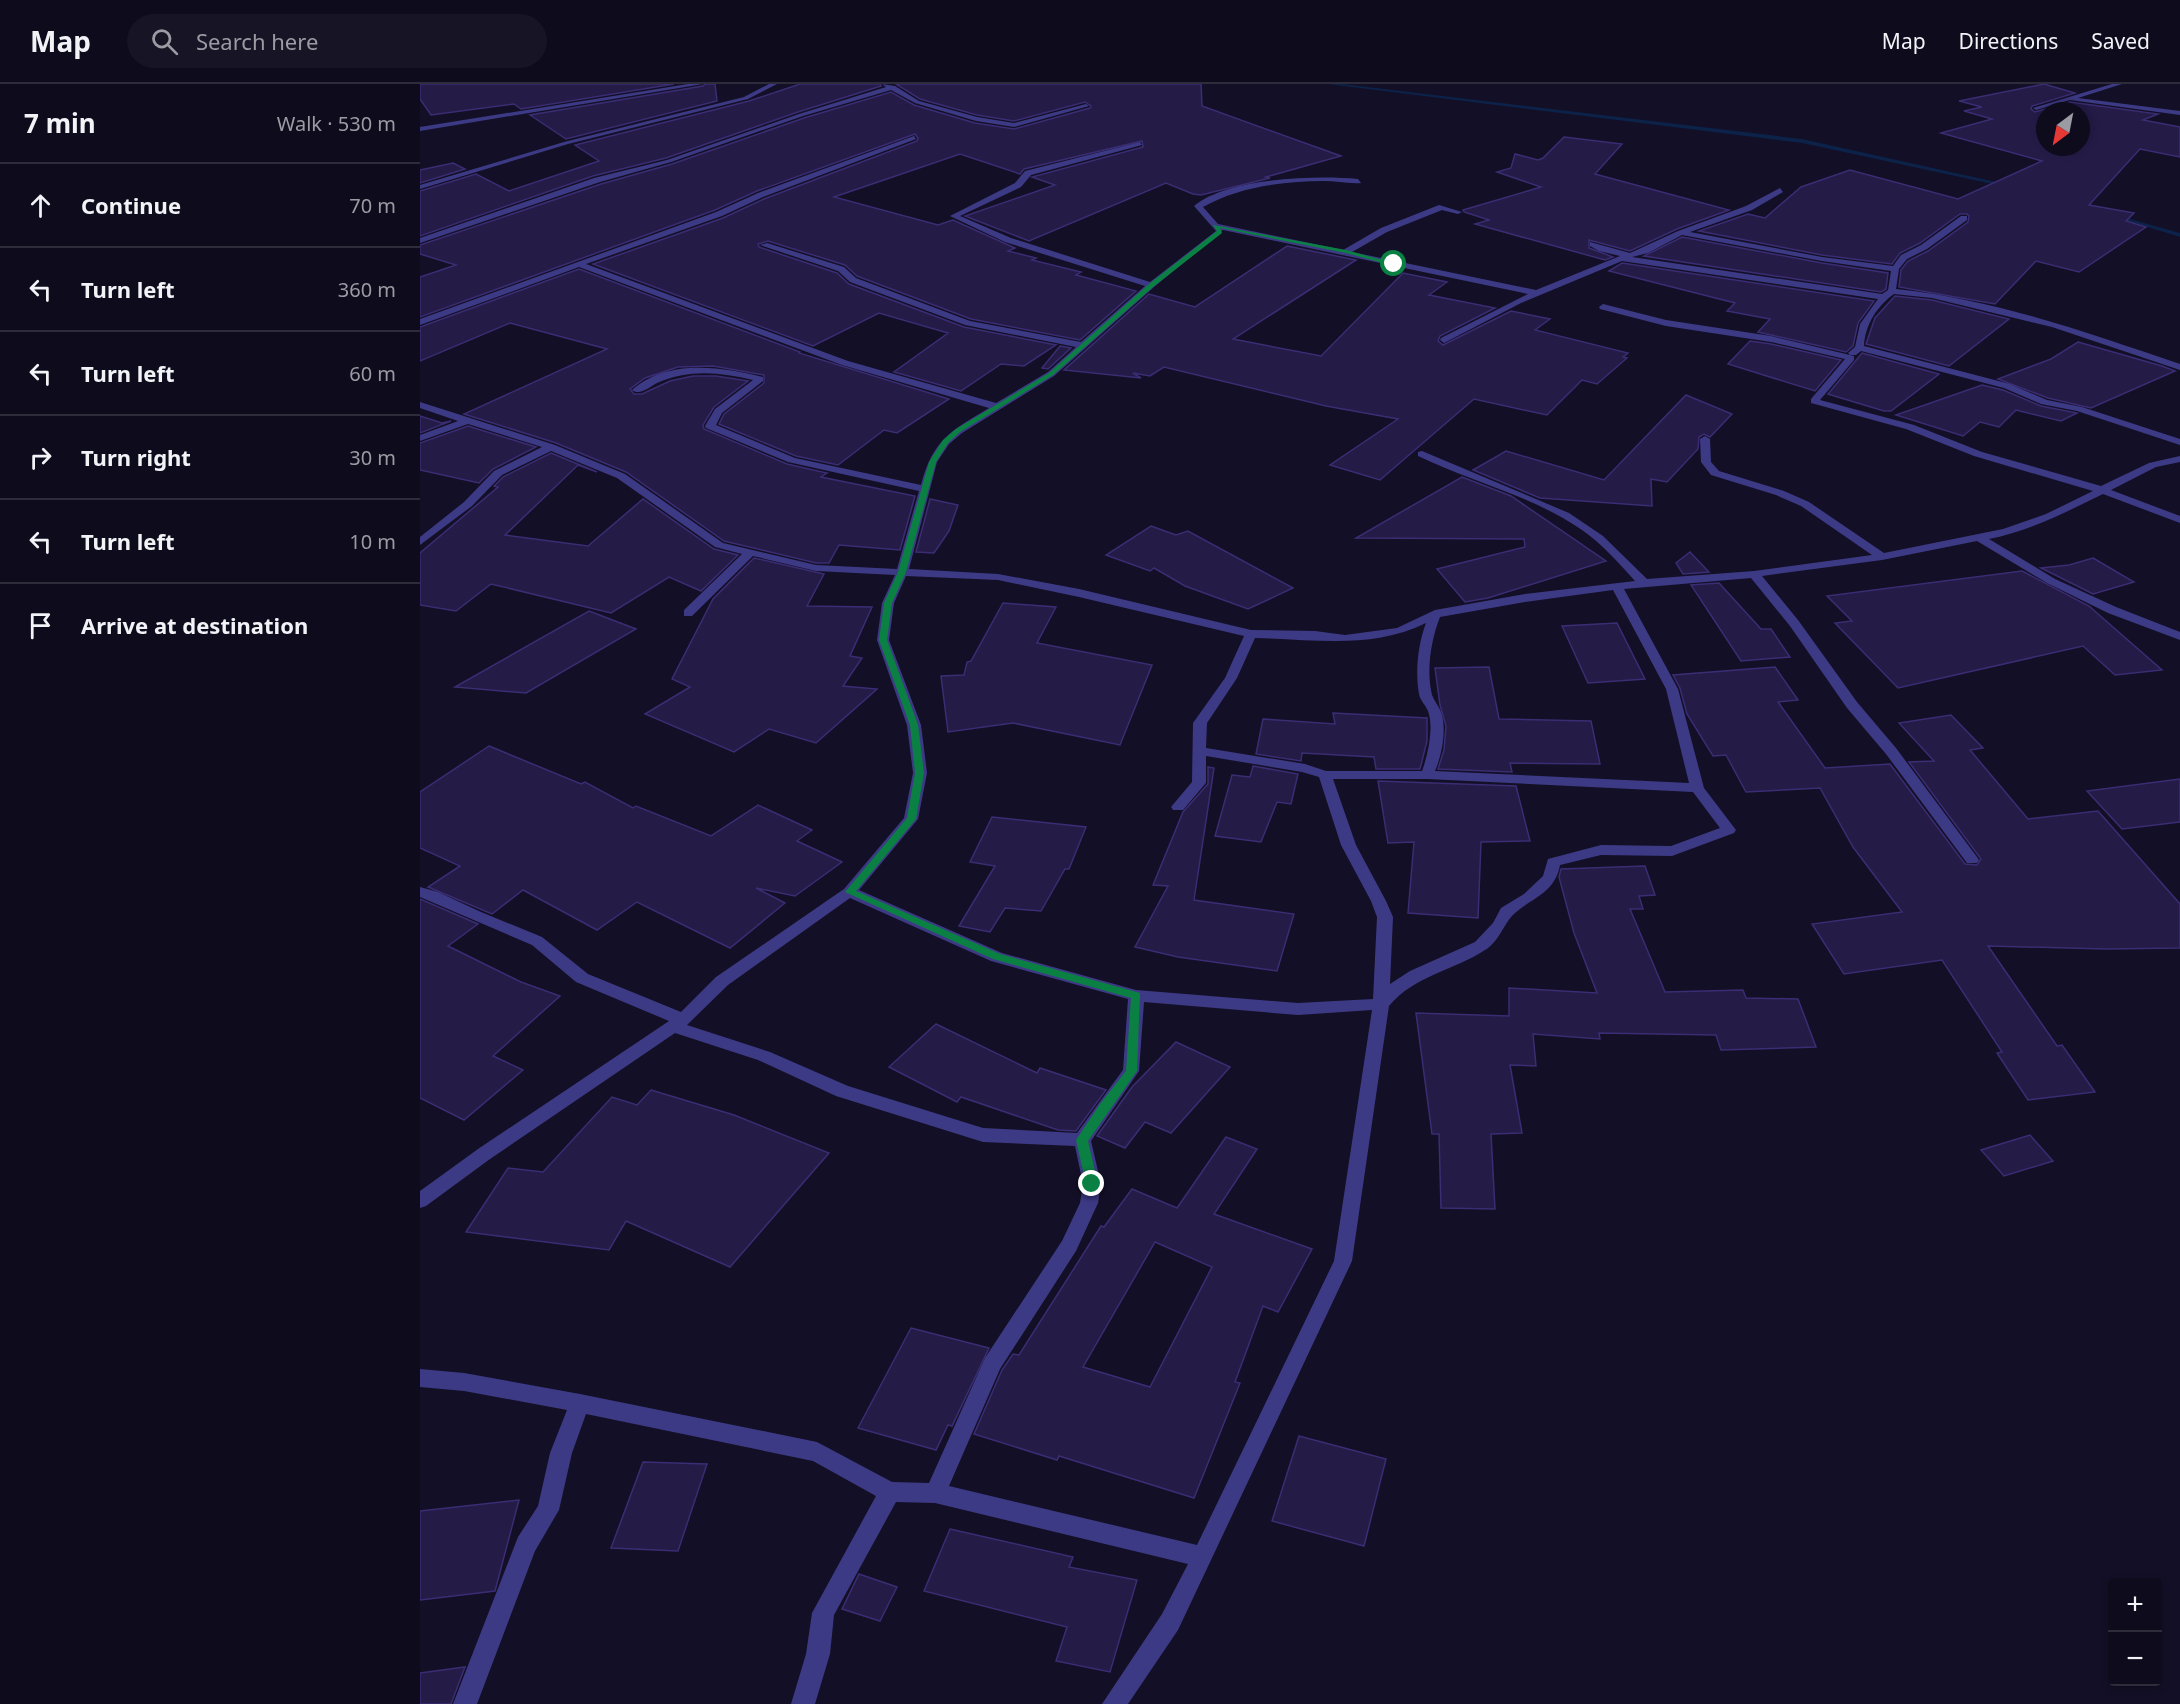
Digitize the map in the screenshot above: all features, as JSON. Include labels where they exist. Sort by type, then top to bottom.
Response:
[{"type":"street","points":[[420,129],[680,85],[700,84]]},
{"type":"street","points":[[420,188],[566,143],[746,98],[774,84]]},
{"type":"street","points":[[2060,102],[2119,84]]},
{"type":"street","points":[[420,241],[511,212],[597,180],[669,161],[889,86],[917,102],[976,119],[1014,125],[1086,106]]},
{"type":"street","points":[[2072,99],[2180,113]]},
{"type":"street","points":[[420,322],[463,304],[719,214],[746,199],[831,170],[893,143],[914,138]]},
{"type":"street","points":[[1140,144],[1028,173],[1018,185],[954,216],[1008,240],[1151,285]]},
{"type":"street","points":[[420,1201],[484,1154],[677,1023],[722,981],[849,892],[911,819],[920,773],[914,725],[883,640],[888,603],[902,572],[932,462],[945,442],[958,431],[1051,374],[1082,345],[1110,324],[1151,285],[1220,231],[1198,206],[1209,198],[1274,183],[1341,179],[1358,182]]},
{"type":"street","points":[[1444,340],[1536,293],[1631,255],[1681,232],[1749,208],[1780,190]]},
{"type":"street","points":[[1346,252],[1384,230],[1442,207],[1458,212]]},
{"type":"street","points":[[1892,291],[1895,269],[1904,257],[1924,247],[1964,218]]},
{"type":"street","points":[[1215,226],[1536,293]]},
{"type":"street","points":[[1681,232],[1822,259],[1895,269]]},
{"type":"street","points":[[1593,244],[1602,249],[1631,255]]},
{"type":"street","points":[[764,245],[841,269],[853,280],[968,323],[1082,345]]},
{"type":"street","points":[[1621,258],[1883,297]]},
{"type":"street","points":[[579,264],[845,363],[998,406]]},
{"type":"street","points":[[2180,367],[2055,325],[1932,295],[1892,291],[1883,297],[1862,328],[1859,348],[1814,401],[1910,427],[1978,453],[2102,490],[2180,520]]},
{"type":"street","points":[[1603,308],[1666,323],[1771,339],[1851,358]]},
{"type":"street","points":[[1859,348],[2007,386],[2044,402],[2079,409],[2180,442]]},
{"type":"street","points":[[637,390],[677,371],[702,370],[760,379],[718,411],[710,426],[792,460],[926,489]]},
{"type":"street","points":[[420,405],[551,447],[621,476],[719,545],[816,568],[998,577],[1079,593],[1251,634],[1315,635],[1345,639],[1400,631],[1435,614],[1525,598],[1644,583],[1754,574],[1882,557],[2006,532],[2050,516],[2153,465],[2180,459]]},
{"type":"street","points":[[420,438],[469,420]]},
{"type":"street","points":[[1705,439],[1706,462],[1715,473],[1780,493],[1805,504],[1882,557]]},
{"type":"street","points":[[420,542],[468,504],[498,473],[551,447]]},
{"type":"street","points":[[1422,454],[1583,526],[1644,583]]},
{"type":"street","points":[[1978,537],[2051,581],[2112,610],[2180,636]]},
{"type":"street","points":[[688,613],[752,551]]},
{"type":"street","points":[[1754,574],[1794,623],[1852,705],[1891,751],[1972,860]]},
{"type":"street","points":[[849,892],[997,957],[1136,996],[1298,1009],[1381,1004],[1395,988],[1416,975],[1481,946],[1499,927],[1506,912],[1529,897],[1550,878],[1553,862],[1601,850],[1672,850],[1729,830],[1697,788],[1672,689],[1616,586]]},
{"type":"street","points":[[1426,775],[1436,753],[1435,712],[1426,697],[1424,681],[1426,638],[1435,614]]},
{"type":"street","points":[[1178,807],[1199,783],[1200,723],[1231,678],[1251,634]]},
{"type":"street","points":[[1198,751],[1305,768],[1325,775],[1426,775],[1697,788]]},
{"type":"street","points":[[1114,1704],[1170,1622],[1343,1262],[1381,1004],[1385,917],[1382,904],[1353,855],[1336,815],[1325,775]]},
{"type":"street","points":[[420,892],[433,895],[476,916],[537,941],[582,978],[677,1023],[764,1056],[842,1091],[983,1136],[1082,1140]]},
{"type":"street","points":[[935,1493],[992,1364],[1069,1246],[1089,1203],[1092,1184],[1082,1140],[1131,1071],[1136,996]]},
{"type":"street","points":[[420,1378],[464,1382],[580,1403],[817,1452],[890,1492],[935,1493],[1203,1557]]},
{"type":"street","points":[[465,1704],[526,1545],[548,1510],[561,1453],[580,1403]]},
{"type":"street","points":[[803,1704],[818,1654],[823,1613],[890,1492]]},
{"type":"building","points":[[420,84],[674,84],[521,109],[514,104],[431,115],[420,99]]},
{"type":"building","points":[[715,84],[717,101],[566,139],[530,115],[703,86]]},
{"type":"building","points":[[800,84],[880,84],[881,86],[666,158],[593,176],[420,236],[420,191],[476,174],[509,191],[599,161],[575,145],[749,101]]},
{"type":"building","points":[[896,84],[1201,84],[1202,106],[1341,156],[1266,177],[1270,178],[1201,195],[1166,183],[1029,241],[965,216],[1055,185],[1032,177],[1143,147],[1142,141],[1024,169],[1020,174],[960,154],[834,197],[938,225],[953,220],[1015,248],[1008,251],[1036,258],[1032,260],[1081,272],[1076,275],[1136,291],[1080,340],[971,319],[857,276],[845,265],[768,241],[758,244],[759,247],[837,273],[849,284],[964,327],[1056,345],[1024,366],[1001,364],[961,391],[894,372],[948,333],[879,313],[813,346],[593,264],[723,218],[764,199],[917,141],[915,134],[757,191],[715,210],[420,317],[420,277],[456,265],[420,254],[420,245],[601,184],[672,164],[804,118],[891,92],[914,105],[975,123],[1014,129],[1091,106],[1085,102],[1014,121],[977,115],[920,99]]},
{"type":"building","points":[[2044,84],[2075,93],[2045,102],[2036,102],[2036,105],[2032,106],[2031,109],[2036,112],[2036,156],[2090,156],[2090,105],[2158,114],[2143,120],[2180,127],[2180,157],[2140,149],[2089,205],[2134,213],[2126,221],[2146,227],[2079,272],[2036,261],[1995,304],[1899,287],[1901,270],[1908,261],[1928,251],[1968,222],[1967,214],[1960,214],[1920,243],[1900,253],[1892,264],[1822,255],[1699,231],[1748,214],[1765,218],[1801,187],[1850,170],[1958,199],[2042,161],[1941,133],[1992,119],[1964,111],[1982,107],[1959,101]]},
{"type":"building","points":[[1564,137],[1622,144],[1595,174],[1729,210],[1677,229],[1630,251],[1589,240],[1589,248],[1613,257],[1605,260],[1475,224],[1489,220],[1464,212],[1463,210],[1541,187],[1497,172],[1511,168],[1515,154],[1538,160],[1543,158]]},
{"type":"building","points":[[453,163],[465,169],[420,183],[420,170]]},
{"type":"building","points":[[1682,237],[1888,273],[1886,289],[1881,292],[1644,256]]},
{"type":"building","points":[[1287,246],[1356,260],[1233,339],[1321,356],[1403,273],[1447,282],[1429,295],[1495,308],[1440,336],[1438,341],[1443,345],[1511,311],[1550,319],[1535,330],[1628,353],[1623,357],[1627,358],[1597,384],[1582,380],[1547,415],[1474,399],[1380,480],[1330,465],[1398,419],[1326,406],[1164,367],[1150,376],[1133,373],[1141,378],[1064,370],[1149,294],[1195,307]]},
{"type":"building","points":[[1622,263],[1874,301],[1858,323],[1853,346],[1846,352],[1758,332],[1770,319],[1727,311],[1735,303],[1609,271]]},
{"type":"building","points":[[579,269],[799,353],[949,399],[897,433],[884,430],[838,465],[796,456],[719,424],[724,414],[764,383],[764,375],[713,366],[678,367],[645,378],[630,389],[634,394],[642,394],[670,381],[693,376],[716,376],[748,381],[714,407],[703,425],[704,429],[787,464],[827,473],[821,477],[915,496],[900,550],[839,545],[829,563],[816,563],[724,541],[626,472],[556,443],[464,414],[607,349],[510,323],[420,361],[420,327]]},
{"type":"building","points":[[1895,296],[1932,300],[2009,319],[1949,366],[1866,344],[1875,318]]},
{"type":"building","points":[[1750,341],[1841,360],[1815,391],[1728,364]]},
{"type":"building","points":[[2078,342],[2175,371],[2091,408],[2048,398],[1998,379],[2051,359]]},
{"type":"building","points":[[1060,346],[1071,348],[1048,369],[1042,368]]},
{"type":"building","points":[[1862,353],[1939,374],[1891,411],[1884,411],[1828,394]]},
{"type":"building","points":[[1982,385],[2003,390],[2041,406],[2077,413],[2061,421],[2016,410],[1999,427],[1980,422],[1963,436],[1896,415]]},
{"type":"building","points":[[1686,395],[1732,414],[1710,437],[1704,434],[1699,437],[1698,449],[1667,482],[1651,479],[1652,506],[1540,498],[1473,470],[1506,451],[1604,480]]},
{"type":"building","points":[[420,416],[442,423],[451,421],[420,433]]},
{"type":"building","points":[[468,426],[536,447],[493,469],[479,483],[420,470],[420,443]]},
{"type":"building","points":[[551,453],[597,472],[578,465],[505,535],[588,546],[643,499],[714,549],[738,555],[701,591],[669,577],[611,613],[491,584],[456,611],[420,605],[420,553],[498,487],[494,486],[503,477]]},
{"type":"building","points":[[1462,477],[1511,496],[1606,561],[1488,598],[1465,602],[1437,569],[1525,547],[1524,539],[1356,538]]},
{"type":"building","points":[[930,499],[958,505],[949,531],[934,553],[916,552]]},
{"type":"building","points":[[1151,526],[1176,535],[1188,531],[1293,588],[1248,609],[1185,586],[1154,568],[1150,571],[1106,555]]},
{"type":"building","points":[[1690,552],[1709,572],[1683,574],[1676,563]]},
{"type":"building","points":[[754,558],[824,574],[807,606],[872,607],[850,656],[862,658],[843,686],[877,689],[816,743],[769,729],[734,752],[645,714],[690,687],[672,679],[713,599]]},
{"type":"building","points":[[2093,558],[2134,582],[2093,594],[2041,568],[2069,565]]},
{"type":"building","points":[[2022,571],[2089,606],[2162,670],[2115,675],[2083,646],[1898,688],[1835,623],[1852,621],[1827,596]]},
{"type":"building","points":[[1719,583],[1761,629],[1771,629],[1790,657],[1741,661],[1691,585]]},
{"type":"building","points":[[1003,603],[1056,607],[1037,643],[1152,665],[1120,745],[1013,723],[948,732],[941,676],[964,675],[967,662],[971,661]]},
{"type":"building","points":[[589,611],[636,629],[526,693],[455,687]]},
{"type":"building","points":[[1617,623],[1645,679],[1588,683],[1562,626]]},
{"type":"building","points":[[1489,667],[1499,719],[1591,721],[1600,764],[1510,763],[1512,772],[1438,769],[1444,750],[1446,726],[1440,705],[1435,668]]},
{"type":"building","points":[[1775,667],[1798,700],[1778,702],[1825,768],[1890,764],[1965,864],[1977,865],[1981,859],[1909,762],[1934,761],[1899,723],[1951,715],[1983,748],[1970,750],[2028,819],[2098,811],[2180,904],[2180,948],[1988,946],[2057,1046],[2062,1045],[2095,1092],[2028,1100],[1997,1053],[2002,1052],[1942,960],[1844,974],[1812,924],[1902,912],[1853,847],[1820,788],[1746,792],[1726,755],[1713,756],[1687,714],[1680,688],[1673,675]]},
{"type":"building","points":[[1333,713],[1427,718],[1427,741],[1420,769],[1376,769],[1374,757],[1302,753],[1301,761],[1256,754],[1263,719],[1335,724]]},
{"type":"building","points":[[489,746],[581,784],[585,782],[633,808],[636,806],[711,836],[758,805],[812,830],[797,841],[842,862],[795,896],[756,888],[785,903],[730,948],[637,902],[597,930],[523,890],[492,914],[428,887],[460,866],[420,848],[420,792]]},
{"type":"building","points":[[1253,766],[1298,774],[1291,804],[1277,802],[1261,842],[1215,836],[1232,775],[1250,777]]},
{"type":"building","points":[[1208,767],[1214,768],[1194,900],[1294,914],[1277,971],[1178,957],[1135,947],[1168,886],[1153,885],[1183,812],[1208,784]]},
{"type":"building","points":[[2180,779],[2180,822],[2122,829],[2087,791]]},
{"type":"building","points":[[1378,781],[1516,786],[1530,841],[1481,842],[1478,918],[1408,913],[1414,842],[1388,843]]},
{"type":"building","points":[[992,817],[1086,827],[1069,869],[1065,869],[1041,911],[1005,908],[990,932],[959,926],[995,866],[970,862]]},
{"type":"building","points":[[1645,866],[1655,895],[1639,896],[1643,909],[1630,909],[1665,992],[1743,990],[1746,998],[1798,999],[1816,1047],[1721,1050],[1716,1035],[1599,1033],[1600,1039],[1533,1034],[1536,1066],[1510,1065],[1522,1133],[1491,1134],[1495,1209],[1441,1208],[1439,1134],[1432,1134],[1416,1013],[1509,1016],[1509,988],[1597,993],[1574,933],[1559,877],[1561,869]]},
{"type":"building","points":[[420,899],[478,924],[448,946],[521,982],[560,996],[493,1056],[523,1070],[464,1120],[420,1098]]},
{"type":"building","points":[[936,1024],[1037,1073],[1040,1068],[1106,1090],[1076,1131],[1058,1130],[961,1097],[957,1102],[889,1067]]},
{"type":"building","points":[[1176,1042],[1230,1067],[1171,1133],[1145,1122],[1125,1148],[1097,1136],[1132,1087]]},
{"type":"building","points":[[651,1090],[734,1115],[829,1153],[730,1267],[626,1221],[609,1250],[466,1232],[508,1168],[543,1172],[612,1097],[637,1105]]},
{"type":"building","points":[[2030,1135],[2053,1161],[2004,1176],[1981,1150]]},
{"type":"building","points":[[1226,1137],[1257,1149],[1214,1214],[1312,1249],[1278,1312],[1263,1306],[1235,1382],[1240,1383],[1194,1498],[1059,1456],[1057,1460],[974,1434],[1002,1370],[1013,1354],[1019,1355],[1101,1226],[1104,1227],[1132,1189],[1177,1208]],"holes":[[[1155,1242],[1212,1267],[1150,1387],[1083,1367]]]},
{"type":"building","points":[[911,1328],[989,1348],[952,1426],[948,1425],[936,1450],[858,1428]]},
{"type":"building","points":[[1299,1436],[1386,1459],[1364,1546],[1272,1521]]},
{"type":"building","points":[[643,1462],[707,1464],[678,1551],[611,1548]]},
{"type":"building","points":[[519,1500],[495,1591],[420,1600],[420,1511]]},
{"type":"building","points":[[950,1529],[1073,1557],[1069,1567],[1137,1580],[1110,1672],[1056,1661],[1067,1627],[924,1591]]},
{"type":"building","points":[[859,1574],[897,1587],[880,1621],[842,1609]]},
{"type":"building","points":[[465,1667],[451,1704],[420,1704],[420,1673]]},
{"type":"waterway","points":[[1330,84],[1802,141],[2011,186]]},
{"type":"waterway","points":[[2114,215],[2180,235]]},
{"type":"route","points":[[1092,1184],[1082,1140],[1131,1071],[1136,996],[997,957],[849,892],[911,819],[920,773],[914,725],[883,640],[888,603],[902,572],[932,462],[945,442],[958,431],[1051,374],[1082,345],[1110,324],[1151,285],[1220,231],[1215,226],[1318,246],[1394,264]]}]
